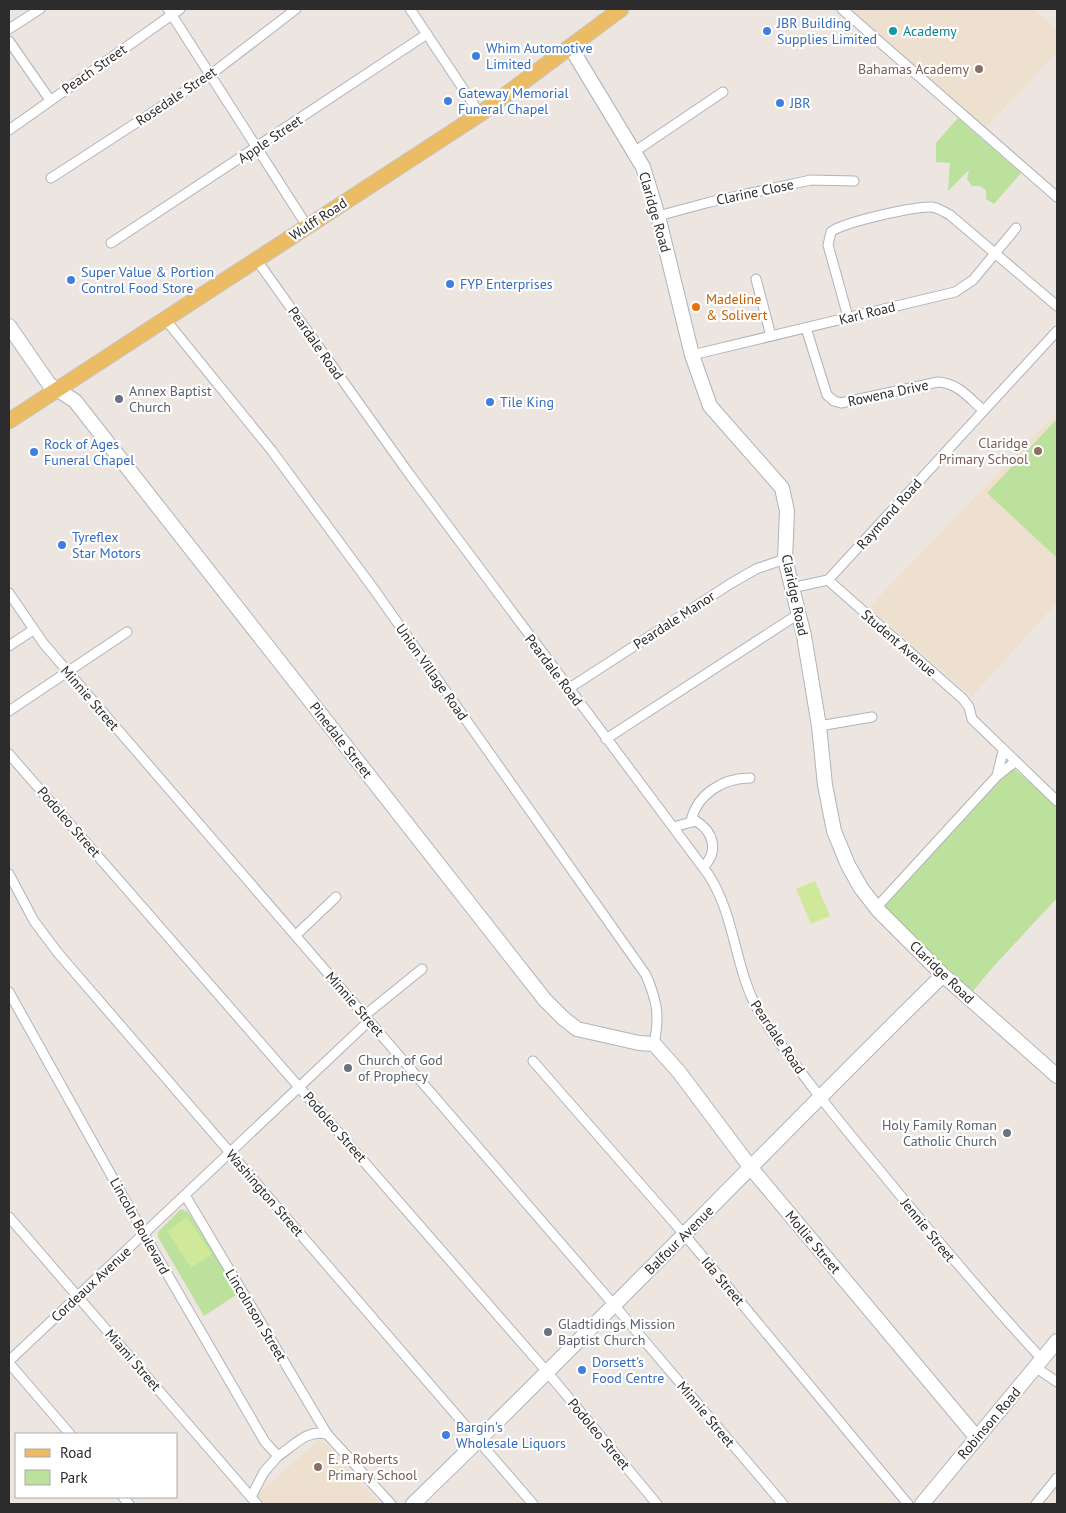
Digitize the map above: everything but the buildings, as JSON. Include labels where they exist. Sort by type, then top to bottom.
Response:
[{"type":"main road","name":"Wulff Road","points":[[9,421],[480,114],[621,9]]},
{"type":"street","points":[[9,29],[40,9]]},
{"type":"street","name":"Peach Street","points":[[9,130],[170,12],[180,9]]},
{"type":"street","name":"Rosedale Street","points":[[51,178],[210,74],[296,9]]},
{"type":"street","points":[[410,9],[480,114]]},
{"type":"street","points":[[842,9],[1057,197]]},
{"type":"street","points":[[170,12],[306,226]]},
{"type":"street","name":"Apple Street","points":[[111,243],[427,34]]},
{"type":"street","points":[[9,42],[50,100]]},
{"type":"street","name":"Claridge Road","points":[[570,48],[643,168],[658,216],[692,355],[710,406],[782,488],[786,511],[785,559],[797,615],[804,636],[819,726],[825,785],[834,831],[854,878],[876,908],[943,975],[1057,1076]]},
{"type":"street","points":[[634,152],[723,92]]},
{"type":"street","name":"Clarine Close","points":[[658,216],[710,202],[811,180],[854,181]]},
{"type":"street","points":[[848,317],[828,245],[828,238],[835,228],[911,209],[936,207],[950,215],[1057,306]]},
{"type":"street","name":"Karl Road","points":[[692,355],[955,292],[973,280],[1016,228]]},
{"type":"street","name":"Peardale Road","points":[[256,259],[410,475],[703,867],[721,896],[749,995],[762,1017],[819,1096]]},
{"type":"street","points":[[756,279],[771,336]]},
{"type":"street","name":"Union Village Road","points":[[165,319],[272,451],[356,565],[646,975],[657,1001],[657,1030],[654,1044]]},
{"type":"street","name":"Pinedale Street","points":[[9,326],[42,376],[75,401],[545,1000],[577,1029],[639,1043],[654,1044]]},
{"type":"street","name":"Rowena Drive","points":[[806,328],[824,390],[834,401],[841,403],[938,382],[946,382],[961,390],[983,410]]},
{"type":"street","name":"Raymond Road","points":[[828,580],[1057,331]]},
{"type":"street","name":"Peardale Manor","points":[[568,688],[730,584],[756,569],[785,559]]},
{"type":"street","points":[[791,588],[828,580]]},
{"type":"street","name":"Student Avenue","points":[[828,580],[963,699],[969,707],[972,719],[1057,801]]},
{"type":"street","name":"Minnie Street","points":[[9,592],[33,630],[67,671],[614,1305],[782,1504]]},
{"type":"street","points":[[606,739],[797,615]]},
{"type":"street","points":[[9,646],[33,630]]},
{"type":"street","points":[[9,711],[127,632]]},
{"type":"street","points":[[819,726],[872,717]]},
{"type":"street","points":[[997,776],[1004,751]]},
{"type":"street","name":"Podoleo Street","points":[[9,754],[548,1373],[657,1504]]},
{"type":"street","points":[[876,908],[997,776],[1015,762]]},
{"type":"street","points":[[691,821],[693,811],[702,798],[713,788],[740,778],[750,778]]},
{"type":"street","points":[[673,827],[691,821],[699,823],[714,846],[711,859],[703,867]]},
{"type":"street","name":"Washington Street","points":[[9,874],[34,921],[58,953],[532,1504]]},
{"type":"street","points":[[296,935],[336,897]]},
{"type":"street","name":"Cordeaux Avenue","points":[[9,1362],[228,1152],[300,1086],[367,1018],[422,969]]},
{"type":"street","name":"Balfour Avenue","points":[[413,1504],[548,1373],[751,1168],[819,1096],[943,975]]},
{"type":"street","name":"Lincoln Boulevard","points":[[9,992],[144,1234],[252,1422],[278,1456]]},
{"type":"street","name":"Mollie Street","points":[[654,1044],[679,1072],[751,1168],[977,1438]]},
{"type":"street","name":"Ida Street","points":[[534,1061],[684,1234],[908,1504]]},
{"type":"street","name":"Jennie Street","points":[[819,1096],[972,1283],[1057,1382]]},
{"type":"street","name":"Lincolnson Street","points":[[185,1195],[327,1434]]},
{"type":"street","name":"Miami Street","points":[[9,1217],[254,1501]]},
{"type":"street","name":"Robinson Road","points":[[922,1504],[1057,1341]]},
{"type":"street","points":[[9,1362],[69,1433]]},
{"type":"street","points":[[254,1501],[264,1472],[278,1456],[309,1434],[316,1432],[327,1434],[391,1504]]},
{"type":"street","points":[[1036,1504],[1057,1478]]},
{"type":"shaded area","name":"Bahamas Academy","points":[[847,9],[1033,9],[1057,30],[1057,53],[984,129]]},
{"type":"shaded area","points":[[1057,412],[1057,602],[972,697],[869,607]]},
{"type":"shaded area","name":"E. P. Roberts Primary School","points":[[321,1438],[380,1504],[264,1504],[256,1496]]},
{"type":"green space","points":[[958,118],[1021,173],[994,204],[986,199],[986,190],[980,186],[972,186],[967,179],[969,170],[948,191],[950,163],[936,162],[936,143]]},
{"type":"green space","name":"Claridge Primary School","points":[[1057,419],[1057,558],[987,493]]},
{"type":"green space","points":[[1012,767],[1057,805],[1057,898],[968,997],[882,908]]},
{"type":"green space","points":[[815,881],[830,916],[811,924],[796,889]]},
{"type":"green space","points":[[181,1209],[188,1212],[239,1293],[204,1316],[158,1237],[158,1232]]},
{"type":"green space","points":[[187,1217],[212,1254],[191,1268],[167,1231]]},
{"type":"place","name":"JBR Building Supplies Limited","points":[[767,31]]},
{"type":"place","name":"Academy","points":[[893,31]]},
{"type":"place","name":"Whim Automotive Limited","points":[[476,56]]},
{"type":"place","name":"Bahamas Academy","points":[[979,69]]},
{"type":"place","name":"Gateway Memorial Funeral Chapel","points":[[448,101]]},
{"type":"place","name":"JBR","points":[[780,103]]},
{"type":"place","name":"Super Value & Portion Control Food Store","points":[[71,280]]},
{"type":"place","name":"FYP Enterprises","points":[[450,284]]},
{"type":"place","name":"Madeline & Solivert","points":[[696,307]]},
{"type":"place","name":"Annex Baptist Church","points":[[119,399]]},
{"type":"place","name":"Tile King","points":[[490,402]]},
{"type":"place","name":"Claridge Primary School","points":[[1038,451]]},
{"type":"place","name":"Rock of Ages Funeral Chapel","points":[[34,452]]},
{"type":"place","name":"Tyreflex Star Motors","points":[[62,545]]},
{"type":"place","name":"Church of God of Prophecy","points":[[348,1068]]},
{"type":"place","name":"Holy Family Roman Catholic Church","points":[[1007,1133]]},
{"type":"place","name":"Gladtidings Mission Baptist Church","points":[[548,1332]]},
{"type":"place","name":"Dorsett's Food Centre","points":[[582,1370]]},
{"type":"place","name":"Bargin's Wholesale Liquors","points":[[446,1435]]},
{"type":"place","name":"E. P. Roberts Primary School","points":[[318,1467]]}]
